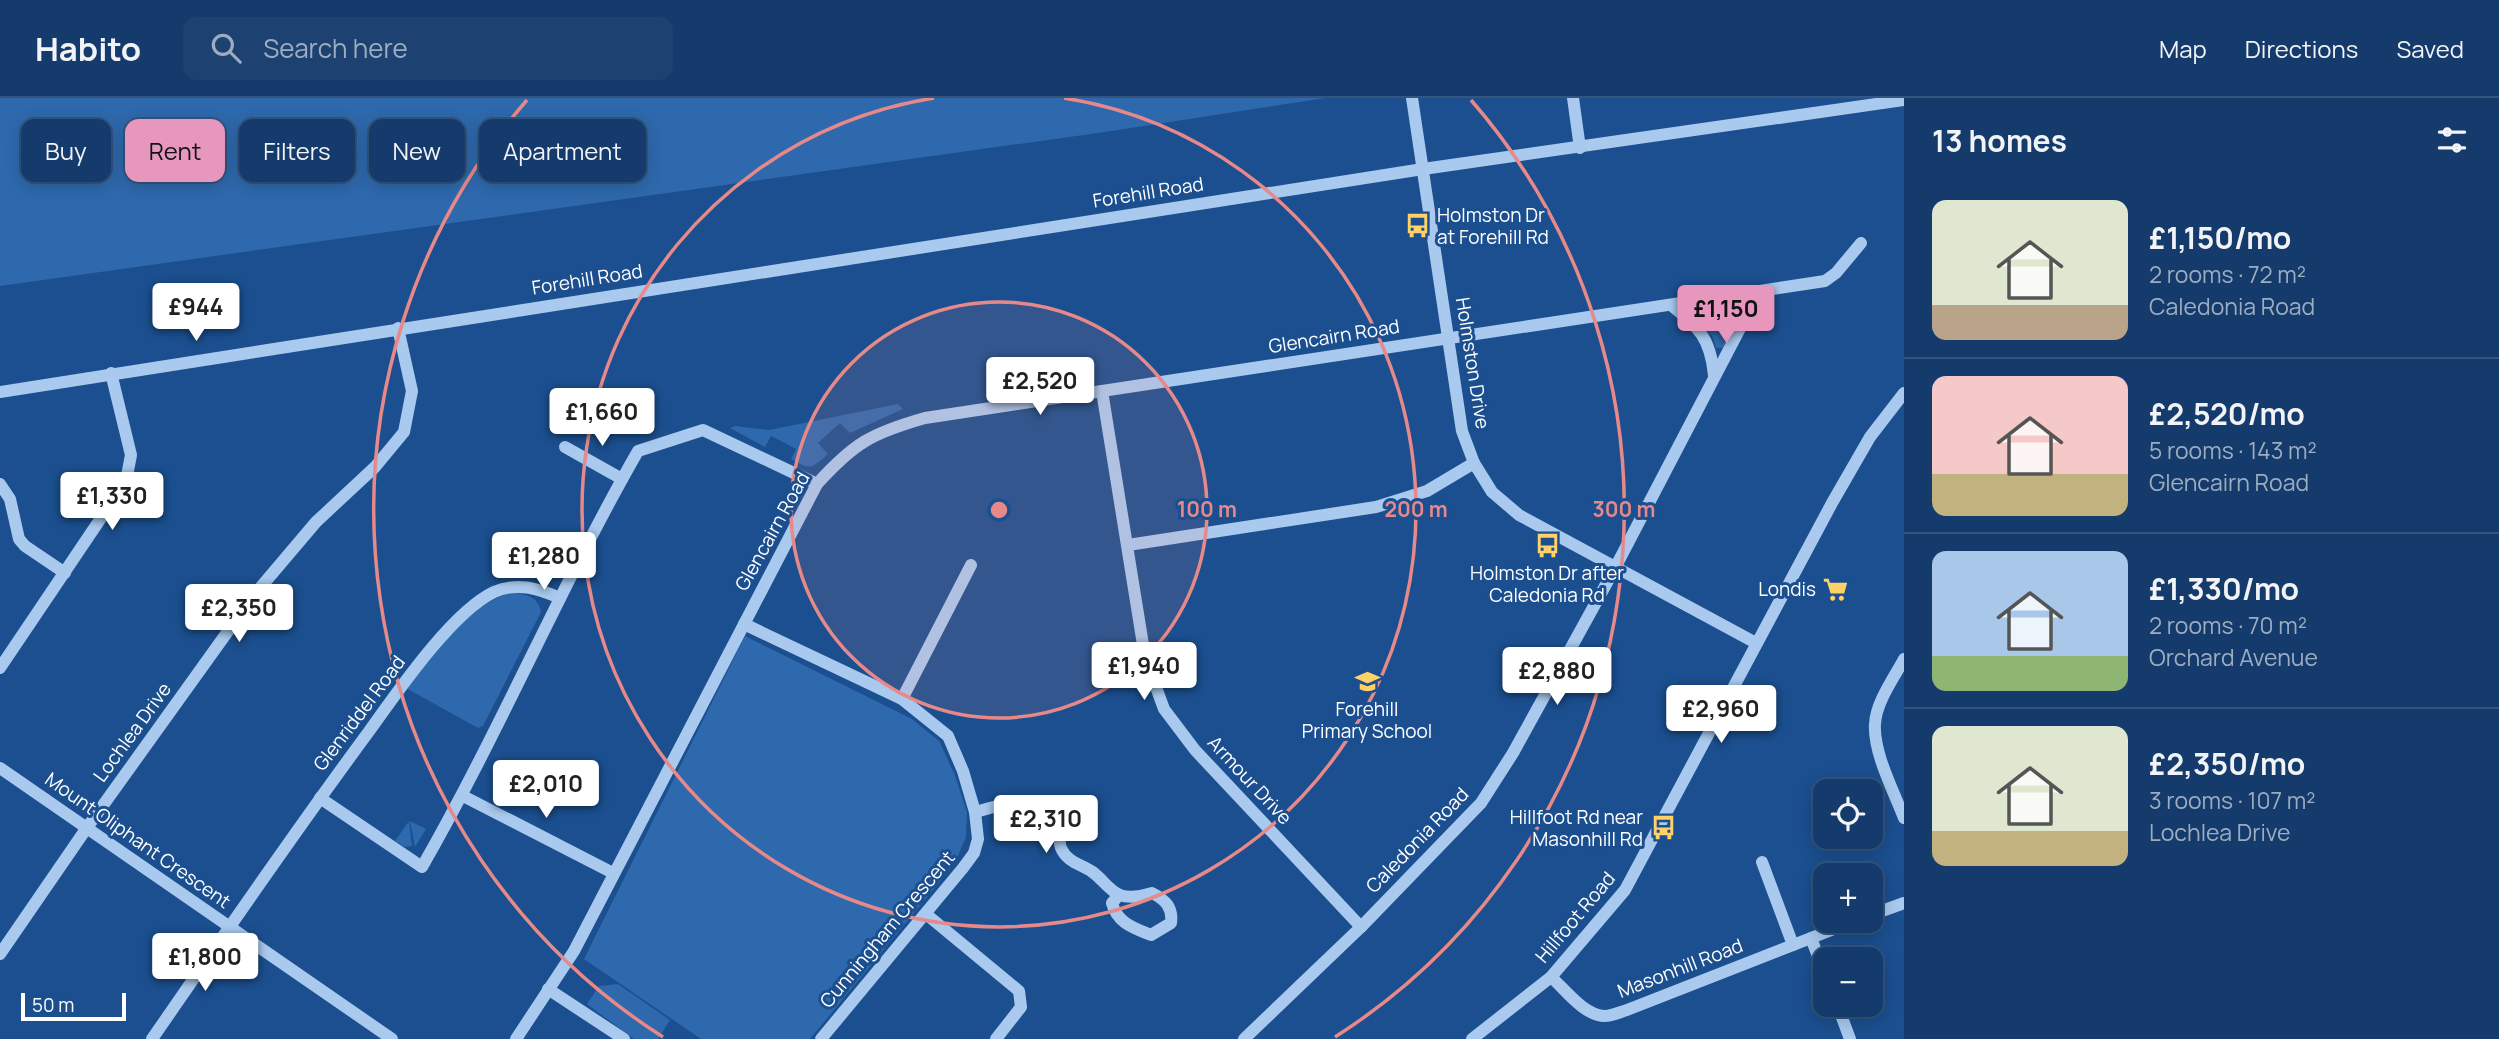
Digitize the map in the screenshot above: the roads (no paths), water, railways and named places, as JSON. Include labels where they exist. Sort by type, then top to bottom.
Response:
[{"type":"street","name":"Holmston Drive","points":[[1412,98],[1462,431],[1474,463],[1492,492],[1519,515],[1756,643]]},
{"type":"street","points":[[1573,98],[1580,148]]},
{"type":"street","name":"Forehill Road","points":[[0,392],[1423,169],[1904,100]]},
{"type":"street","name":"Glencairn Road","points":[[516,1039],[573,951],[817,484],[840,458],[866,439],[896,426],[925,418],[1825,281],[1836,273],[1861,243]]},
{"type":"street","name":"Caledonia Road","points":[[1244,1039],[1362,927],[1481,803],[1513,753],[1615,568],[1759,292]]},
{"type":"street","points":[[1671,305],[1698,328],[1708,344],[1714,376]]},
{"type":"street","name":"Lochlea Drive","points":[[0,954],[254,595],[316,522],[375,467],[404,432],[412,391],[398,328]]},
{"type":"street","points":[[0,668],[127,481],[131,455],[111,373]]},
{"type":"street","name":"Armour Drive","points":[[1102,391],[1145,657],[1164,709],[1195,750],[1362,927]]},
{"type":"street","name":"Hillfoot Road","points":[[1472,1039],[1551,977],[1625,890],[1756,643],[1870,437],[1904,393]]},
{"type":"street","points":[[320,798],[422,867],[463,796],[560,598],[638,451],[703,430],[817,484]]},
{"type":"street","points":[[565,447],[622,479]]},
{"type":"street","points":[[1128,545],[1376,507],[1427,491],[1474,463]]},
{"type":"street","points":[[0,484],[10,499],[19,539],[65,573]]},
{"type":"street","points":[[902,699],[971,565]]},
{"type":"street","name":"Glenriddel Road","points":[[152,1039],[320,798],[406,680],[450,628],[475,605],[512,585],[531,587],[560,598]]},
{"type":"street","name":"Cunningham Crescent","points":[[744,624],[902,699],[948,736],[975,812],[978,839],[974,853],[829,1036]]},
{"type":"street","points":[[1904,659],[1880,705],[1875,723],[1881,758],[1904,818]]},
{"type":"street","name":"Mount Oliphant Crescent","points":[[0,768],[392,1039]]},
{"type":"street","points":[[463,796],[613,873]]},
{"type":"street","points":[[975,812],[1008,803],[1033,801],[1049,807],[1058,820],[1061,848],[1070,859],[1079,867],[1090,870],[1119,895],[1139,897],[1152,893],[1161,897],[1173,913],[1171,923],[1151,935],[1126,924],[1115,914],[1112,904],[1119,895]]},
{"type":"street","points":[[1762,862],[1793,945]]},
{"type":"street","points":[[1883,910],[1904,902]]},
{"type":"street","points":[[926,914],[1019,991],[1021,1007],[996,1039]]},
{"type":"street","name":"Masonhill Road","points":[[1551,977],[1581,1004],[1594,1013],[1605,1016],[1627,1010],[1824,933]]},
{"type":"street","points":[[1811,938],[1814,947]]},
{"type":"street","points":[[548,989],[624,1039]]},
{"type":"street","points":[[1842,1017],[1850,1039]]},
{"type":"place","name":"Holmston Dr at Forehill Rd","points":[[1417,226]]},
{"type":"place","name":"Holmston Dr after Caledonia Rd","points":[[1547,545]]},
{"type":"place","name":"Londis","points":[[1836,589]]},
{"type":"place","name":"Forehill Primary School","points":[[1367,681]]},
{"type":"place","name":"Hillfoot Rd near Masonhill Rd","points":[[1663,828]]}]
